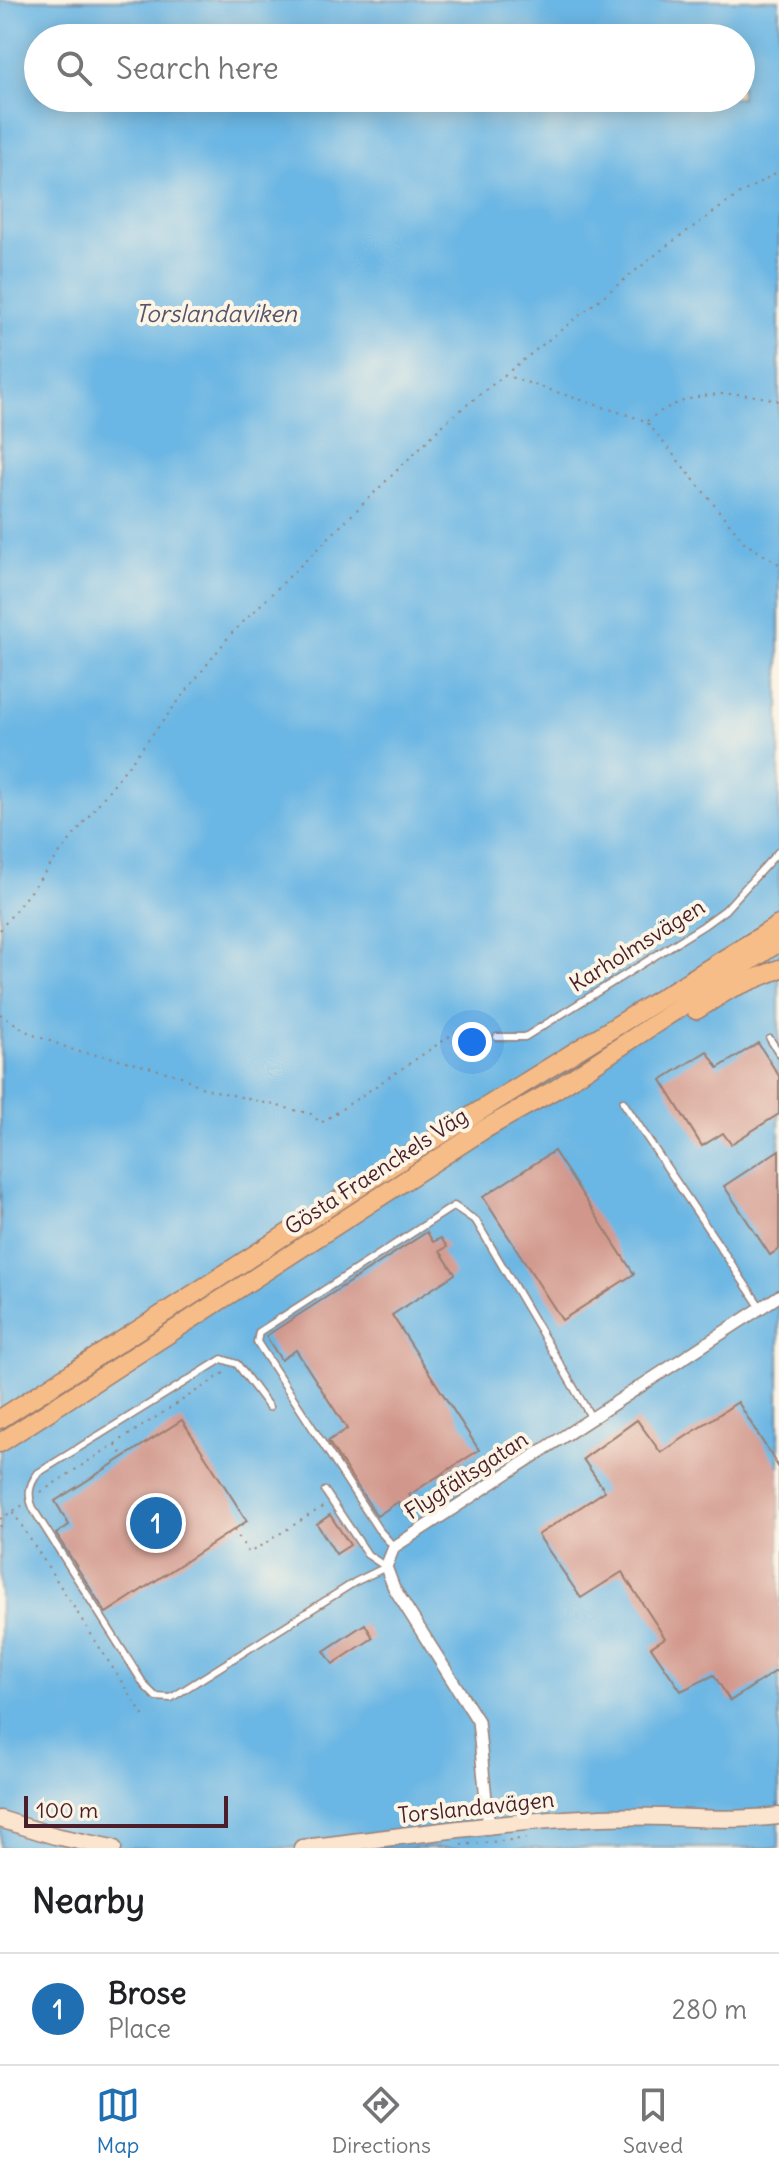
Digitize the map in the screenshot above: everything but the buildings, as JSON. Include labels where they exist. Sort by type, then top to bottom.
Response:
[{"type":"main road","name":"Gösta Fraenckels Väg","points":[[0,1419],[423,1146],[779,925]]},
{"type":"main road","name":"Gösta Fraenckels Väg","points":[[0,1443],[483,1130],[556,1089],[779,942]]},
{"type":"main road","points":[[639,1035],[668,1025],[747,980],[779,969]]},
{"type":"street","name":"Flygfältsgatan","points":[[386,1567],[394,1547],[779,1296]]},
{"type":"street","points":[[386,1567],[394,1588],[478,1721],[489,1828]]},
{"type":"street","name":"Torslandavägen","points":[[302,1848],[431,1841],[489,1828],[656,1815],[678,1810],[779,1806]]},
{"type":"street","name":"Torslandavägen","points":[[656,1815],[700,1820],[779,1816]]},
{"type":"street","points":[[0,1819],[113,1848]]},
{"type":"lane","name":"Karholmsvägen","points":[[497,1037],[525,1037],[703,926],[725,910],[779,851]]},
{"type":"lane","points":[[770,1039],[779,1053]]},
{"type":"lane","points":[[623,1102],[761,1308]]},
{"type":"lane","points":[[394,1547],[378,1529],[257,1342],[259,1332],[272,1323],[454,1206],[476,1221],[591,1417]]},
{"type":"lane","points":[[269,1407],[237,1364],[222,1359],[38,1473],[30,1483],[29,1501],[145,1686],[156,1697],[171,1698],[355,1582],[386,1567]]},
{"type":"lane","points":[[325,1491],[368,1555],[386,1567]]},
{"type":"path","points":[[0,930],[230,635],[448,420],[701,221],[779,171]]},
{"type":"path","points":[[504,375],[646,421],[746,544],[779,564]]},
{"type":"path","points":[[646,421],[658,412],[724,391],[779,401]]},
{"type":"path","points":[[0,1014],[31,1034],[79,1052],[181,1076],[203,1088],[311,1114],[321,1123],[459,1030],[476,1029],[497,1037]]},
{"type":"path","points":[[0,1519],[237,1364]]},
{"type":"path","points":[[115,1444],[124,1457]]},
{"type":"path","points":[[234,1530],[249,1553],[332,1501]]},
{"type":"path","points":[[12,1511],[144,1717]]},
{"type":"path","points":[[455,1846],[534,1838]]},
{"type":"water","name":"Torslandaviken","points":[[0,0],[779,0],[779,1848],[0,1848]]},
{"type":"place","name":"Brose","points":[[156,1523]]}]
